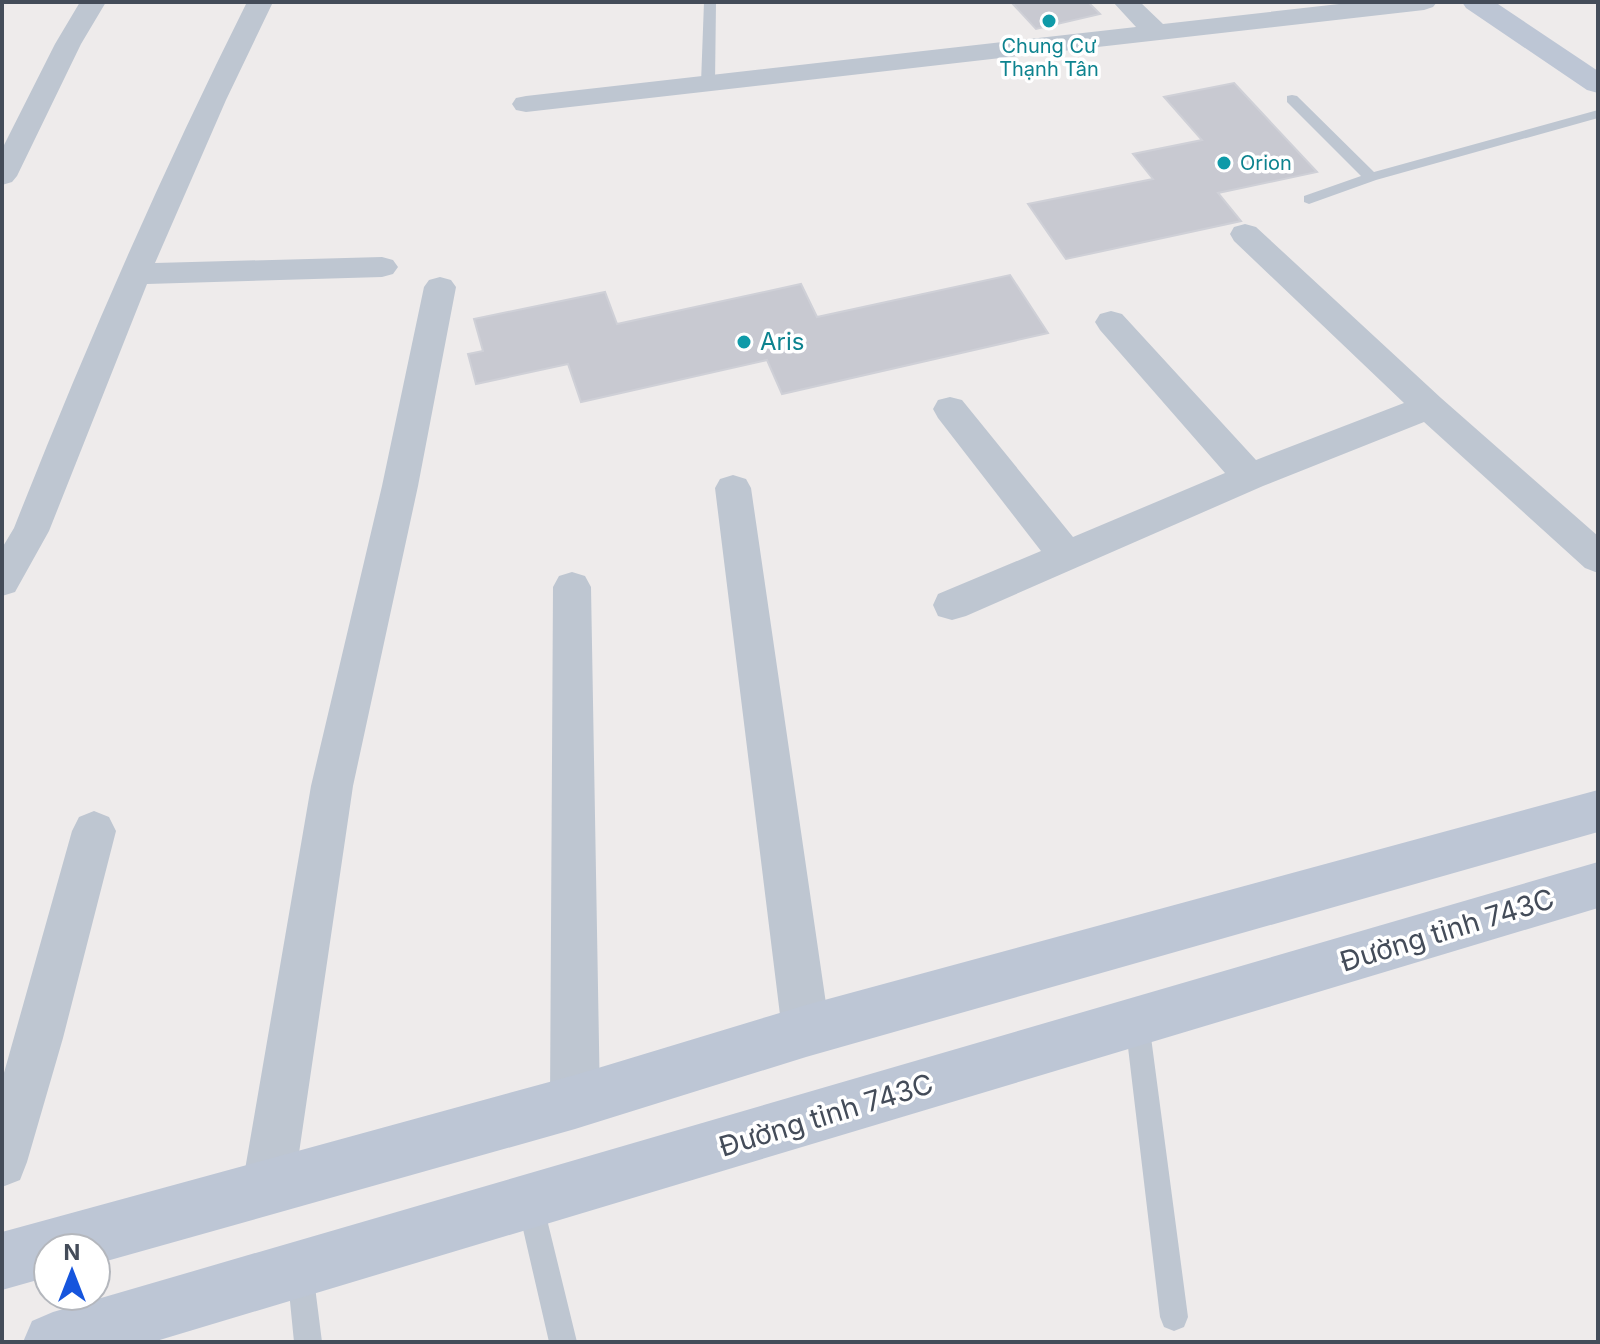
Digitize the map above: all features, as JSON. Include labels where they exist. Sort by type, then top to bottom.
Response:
[{"type":"main road","points":[[1476,2],[1598,84]]},
{"type":"main road","points":[[106,1232],[575,1102],[806,1031],[1598,811]]},
{"type":"main road","name":"Đường tỉnh 743C","points":[[53,1342],[1598,885]]},
{"type":"main road","points":[[2,1261],[32,1253]]},
{"type":"street","points":[[2,176],[78,23],[93,2]]},
{"type":"street","points":[[2,581],[31,531],[135,274],[212,100],[260,2]]},
{"type":"street","points":[[1126,2],[1157,33]]},
{"type":"street","points":[[526,104],[1424,2]]},
{"type":"street","points":[[1245,234],[1429,407],[1598,558]]},
{"type":"street","points":[[135,274],[382,267]]},
{"type":"street","points":[[268,1187],[332,786],[400,486],[440,287]]},
{"type":"street","points":[[1111,322],[1250,477]]},
{"type":"street","points":[[952,605],[1250,477],[1429,407]]},
{"type":"street","points":[[950,409],[1065,554]]},
{"type":"street","points":[[733,488],[806,1031]]},
{"type":"street","points":[[572,587],[575,1102]]},
{"type":"street","points":[[2,1162],[39,1038],[94,831]]},
{"type":"lane","points":[[708,83],[710,2]]},
{"type":"lane","points":[[1292,99],[1371,177]]},
{"type":"lane","points":[[1309,199],[1371,177],[1598,114]]},
{"type":"lane","points":[[1137,1022],[1174,1317]]},
{"type":"lane","points":[[530,1203],[563,1342]]},
{"type":"lane","points":[[300,1271],[308,1342]]},
{"type":"building","name":"Chung Cư Thạnh Tân","points":[[1011,2],[1088,2],[1100,14],[1036,29]]},
{"type":"building","name":"Orion","points":[[1234,83],[1317,172],[1218,193],[1241,221],[1066,259],[1028,204],[1153,179],[1133,154],[1202,140],[1164,97]]},
{"type":"building","name":"Aris","points":[[1010,275],[1048,333],[782,394],[767,360],[581,402],[568,364],[476,384],[468,354],[483,351],[474,319],[605,292],[617,324],[801,284],[817,317]]},
{"type":"place","name":"Chung Cư Thạnh Tân","points":[[1049,21]]},
{"type":"place","name":"Orion","points":[[1224,163]]},
{"type":"place","name":"Aris","points":[[744,342]]}]
